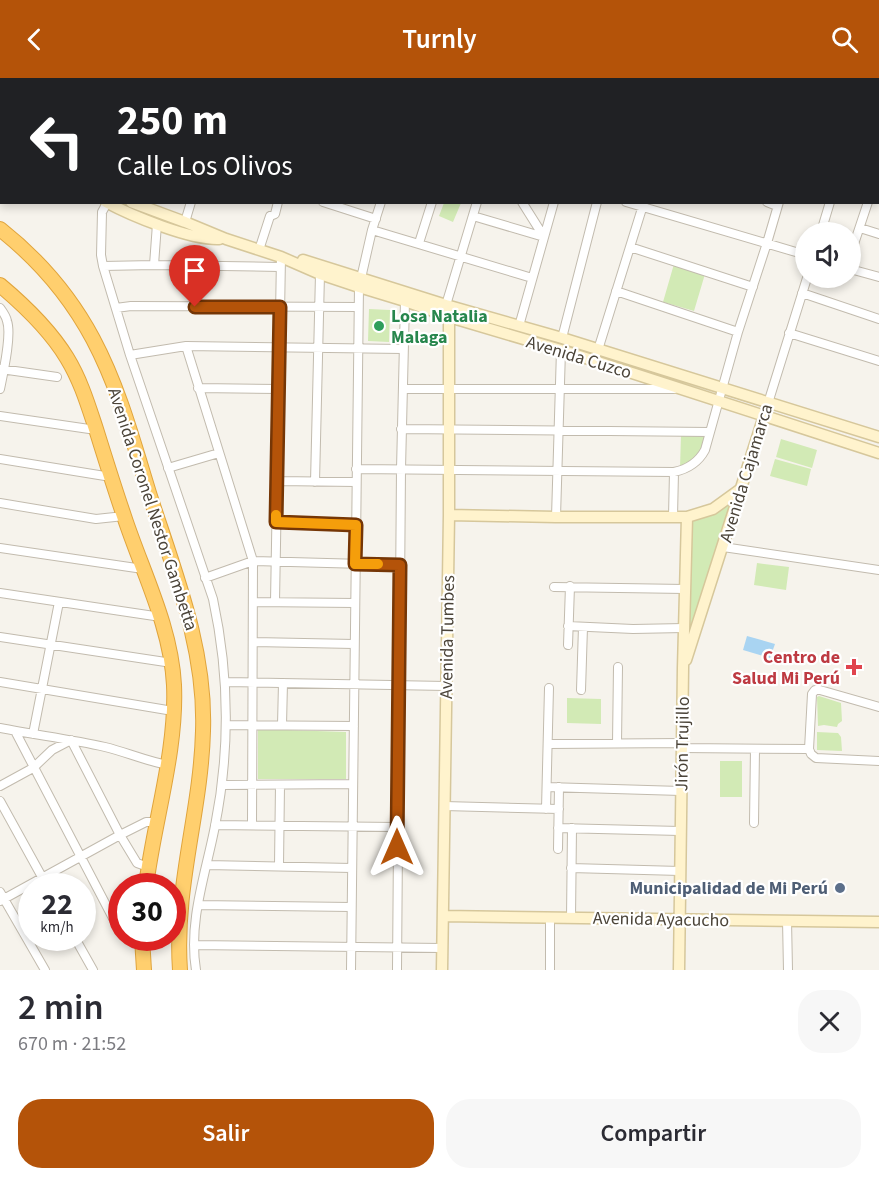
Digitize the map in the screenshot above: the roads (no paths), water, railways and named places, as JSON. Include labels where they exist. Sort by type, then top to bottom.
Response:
[{"type":"highway","name":"Avenida Coronel Nestor Gambetta","points":[[0,229],[24,249],[50,276],[93,338],[121,404],[187,609],[200,671],[203,730],[201,759],[182,887],[179,922],[180,970]]},
{"type":"highway","name":"Avenida Coronel Nestor Gambetta","points":[[0,285],[41,324],[66,357],[79,380],[124,516],[161,617],[172,663],[173,711],[168,765],[147,873]]},
{"type":"highway","points":[[142,951],[143,968]]},
{"type":"street","points":[[106,204],[102,212],[103,266],[130,355],[213,599],[226,682],[222,785],[198,905],[194,945],[196,970]]},
{"type":"street","name":"Avenida Cuzco","points":[[109,204],[189,235],[210,240],[226,239]]},
{"type":"street","name":"Avenida Cuzco","points":[[136,204],[259,250],[281,262],[360,283],[448,311],[561,351],[879,453]]},
{"type":"street","points":[[185,222],[190,204]]},
{"type":"street","points":[[259,250],[270,216],[275,213],[277,204]]},
{"type":"street","points":[[333,204],[376,219]]},
{"type":"street","points":[[351,970],[358,307],[360,283],[380,204]]},
{"type":"street","points":[[419,243],[431,204]]},
{"type":"street","points":[[448,311],[476,204]]},
{"type":"street","points":[[525,204],[544,237]]},
{"type":"street","points":[[519,326],[553,204]]},
{"type":"street","points":[[562,338],[596,204]]},
{"type":"street","points":[[357,469],[674,472],[688,468],[705,450],[738,332],[778,204]]},
{"type":"street","points":[[824,222],[829,204]]},
{"type":"street","points":[[861,225],[867,204]]},
{"type":"street","points":[[595,362],[643,205],[795,252]]},
{"type":"street","points":[[473,216],[544,237]]},
{"type":"street","points":[[153,266],[157,224]]},
{"type":"street","points":[[861,228],[879,234]]},
{"type":"street","points":[[372,230],[532,278]]},
{"type":"street","points":[[630,247],[753,287]]},
{"type":"street","name":"Avenida Cuzco","points":[[281,262],[307,261],[405,301],[519,326],[562,338],[879,437]]},
{"type":"street","points":[[103,266],[281,262],[275,602]]},
{"type":"street","points":[[861,272],[879,277]]},
{"type":"street","points":[[315,482],[320,274]]},
{"type":"street","name":"Avenida Cajamarca","points":[[683,668],[692,646],[804,288]]},
{"type":"street","points":[[616,291],[738,332]]},
{"type":"street","points":[[802,293],[879,319]]},
{"type":"street","points":[[397,970],[400,469],[405,301]]},
{"type":"street","points":[[116,308],[131,306],[358,307]]},
{"type":"street","points":[[0,308],[9,329],[0,389]]},
{"type":"street","name":"Avenida Tumbes","points":[[442,970],[449,515],[448,311]]},
{"type":"street","points":[[0,328],[9,329]]},
{"type":"street","points":[[789,333],[879,361]]},
{"type":"street","points":[[130,355],[186,346],[403,349]]},
{"type":"street","points":[[186,346],[253,561],[252,825]]},
{"type":"street","points":[[556,517],[561,351]]},
{"type":"street","points":[[2,369],[57,377]]},
{"type":"street","points":[[198,388],[279,390]]},
{"type":"street","points":[[403,389],[681,389]]},
{"type":"street","points":[[0,416],[96,430]]},
{"type":"street","points":[[401,429],[710,432]]},
{"type":"street","points":[[168,468],[219,453]]},
{"type":"street","points":[[0,459],[112,477]]},
{"type":"street","points":[[673,517],[674,472]]},
{"type":"street","points":[[277,481],[356,482]]},
{"type":"street","points":[[449,515],[687,517],[720,506],[742,488]]},
{"type":"street","points":[[0,503],[96,519],[124,516]]},
{"type":"street","name":"Jirón Trujillo","points":[[679,970],[687,517]]},
{"type":"street","points":[[276,522],[356,525]]},
{"type":"street","points":[[723,547],[879,570]]},
{"type":"street","points":[[0,548],[143,569]]},
{"type":"street","points":[[205,578],[253,561],[400,565]]},
{"type":"street","points":[[568,645],[570,586]]},
{"type":"street","points":[[554,587],[685,589]]},
{"type":"street","points":[[0,593],[161,617]]},
{"type":"street","points":[[33,734],[59,602]]},
{"type":"street","points":[[253,602],[355,603]]},
{"type":"street","points":[[568,626],[633,629],[684,628]]},
{"type":"street","points":[[581,690],[583,627]]},
{"type":"street","points":[[0,637],[172,663]]},
{"type":"street","points":[[252,642],[354,644]]},
{"type":"street","points":[[617,743],[618,667]]},
{"type":"street","points":[[0,682],[173,711]]},
{"type":"street","points":[[226,682],[446,686]]},
{"type":"street","points":[[282,726],[283,683]]},
{"type":"street","points":[[546,809],[549,688]]},
{"type":"street","points":[[879,707],[815,690],[812,694],[809,749],[816,758],[879,761]]},
{"type":"street","points":[[226,725],[354,726]]},
{"type":"street","points":[[0,728],[71,740],[168,765]]},
{"type":"street","points":[[15,731],[108,909]]},
{"type":"street","points":[[0,786],[33,768],[52,750],[71,740]]},
{"type":"street","points":[[71,740],[120,835],[137,863],[148,867]]},
{"type":"street","points":[[548,744],[617,743],[809,749]]},
{"type":"street","points":[[754,823],[755,749]]},
{"type":"street","points":[[279,866],[280,784]]},
{"type":"street","points":[[222,785],[353,784]]},
{"type":"street","points":[[547,787],[681,791]]},
{"type":"street","points":[[558,849],[559,787]]},
{"type":"street","points":[[0,801],[39,873]]},
{"type":"street","points":[[444,806],[559,809]]},
{"type":"street","points":[[51,873],[146,822],[156,822]]},
{"type":"street","points":[[215,825],[397,827]]},
{"type":"street","points":[[558,828],[680,831]]},
{"type":"street","points":[[571,918],[572,828]]},
{"type":"street","points":[[207,865],[352,868]]},
{"type":"street","points":[[571,868],[680,871]]},
{"type":"street","points":[[18,889],[1,897],[45,970]]},
{"type":"street","points":[[198,905],[351,907]]},
{"type":"street","name":"Avenida Ayacucho","points":[[443,916],[879,922]]},
{"type":"street","points":[[550,917],[550,970]]},
{"type":"street","points":[[787,920],[788,970]]},
{"type":"street","points":[[194,945],[442,948]]},
{"type":"street","points":[[82,951],[93,970]]},
{"type":"water","points":[[747,636],[775,644],[770,658],[743,650]]},
{"type":"place","name":"Losa Natalia Malaga","points":[[379,326]]},
{"type":"place","name":"Centro de Salud Mi Perú","points":[[854,667]]},
{"type":"place","name":"Municipalidad de Mi Perú","points":[[840,888]]}]
